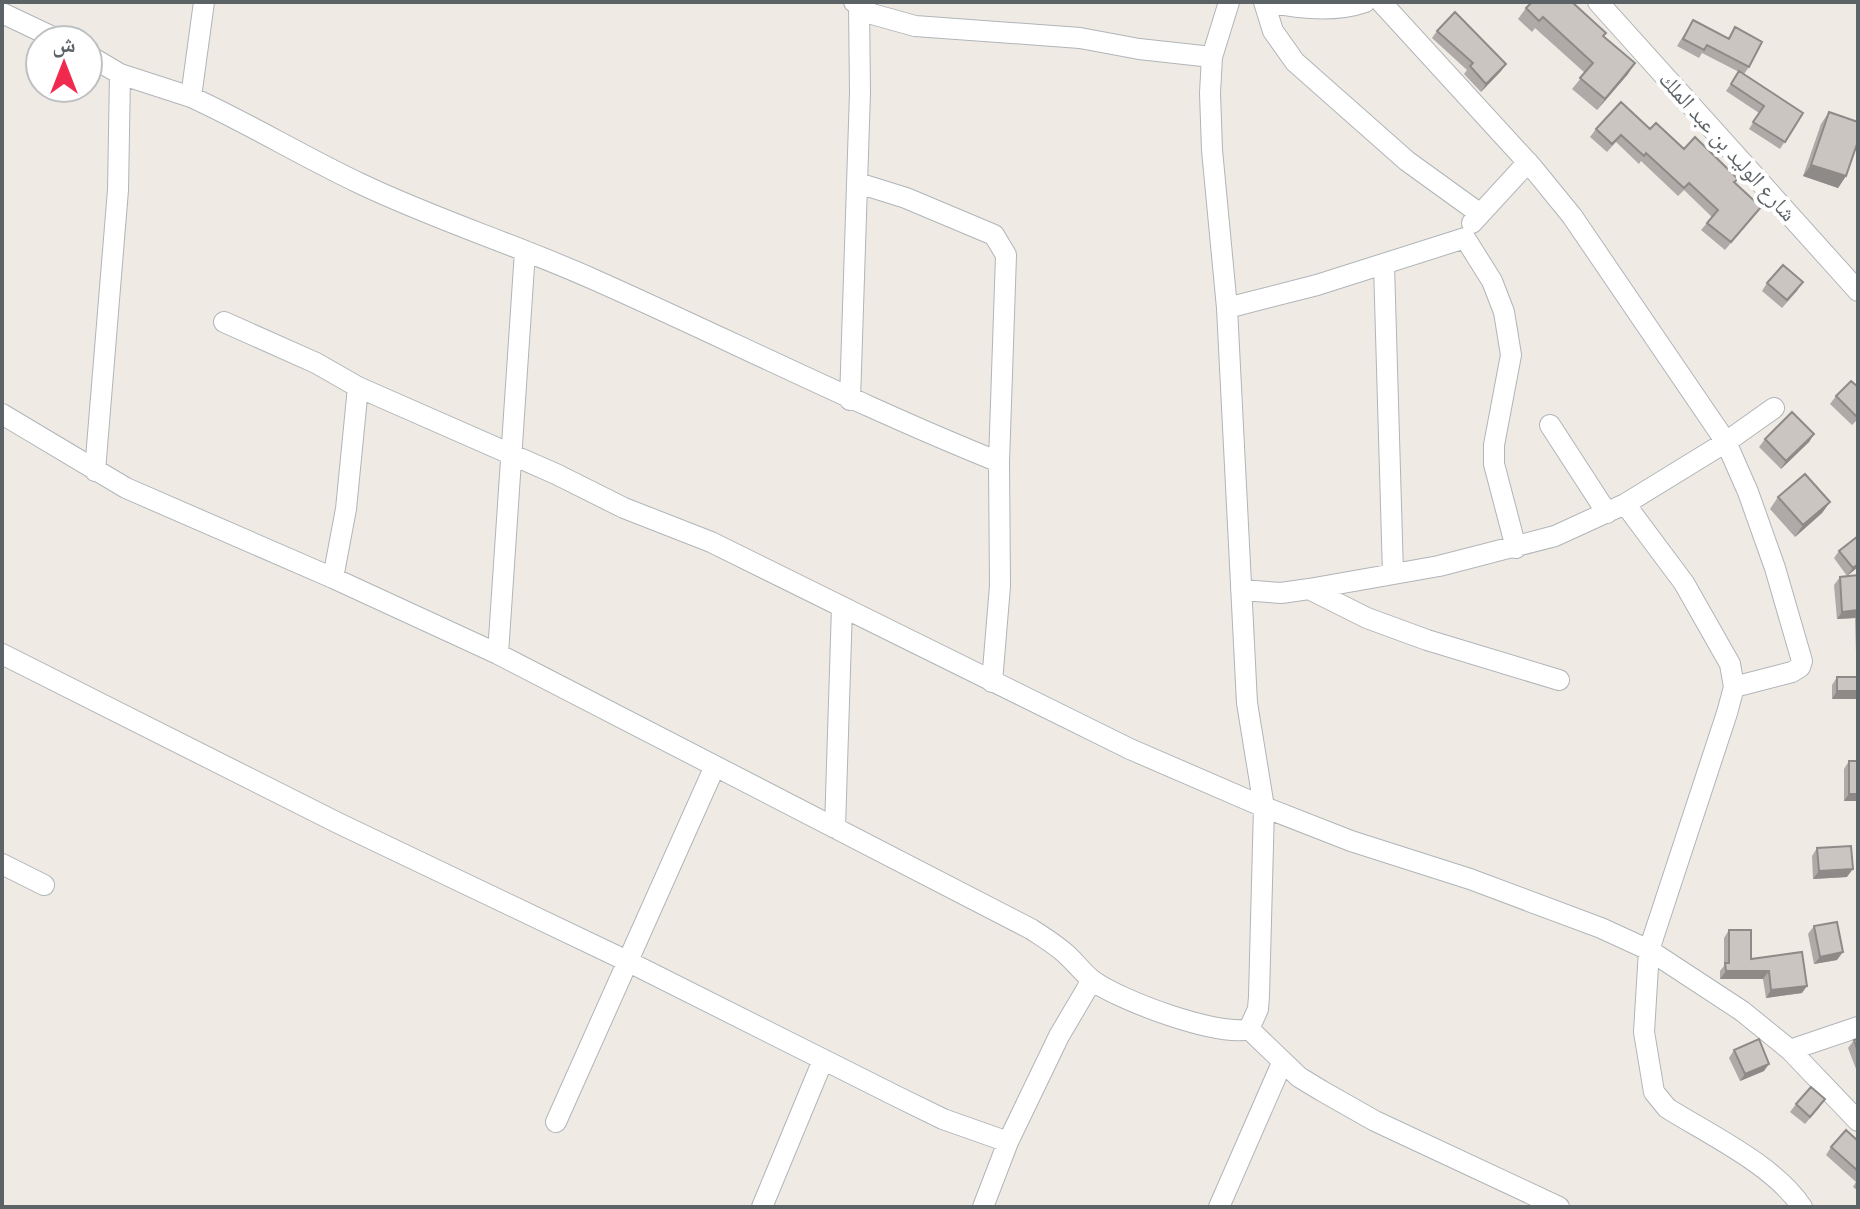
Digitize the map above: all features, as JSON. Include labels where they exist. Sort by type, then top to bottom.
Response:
[{"type":"street","points":[[191,97],[204,2]]},
{"type":"street","points":[[1229,2],[1212,57],[1210,93],[1212,150],[1227,308],[1247,703],[1264,807],[1259,996],[1258,1009],[1249,1029]]},
{"type":"street","points":[[1365,2],[1336,8],[1266,2],[1273,31],[1295,62],[1407,161],[1479,213]]},
{"type":"street","points":[[1381,2],[1528,162],[1572,216],[1726,442],[1775,568],[1802,661],[1800,667],[1792,672],[1734,687]]},
{"type":"street","name":"شارع الوليد بن عبد الملك","points":[[1598,2],[1858,291]]},
{"type":"street","points":[[857,4],[872,14],[915,26],[1080,38],[1139,49],[1212,57]]},
{"type":"street","points":[[850,400],[858,183],[857,4]]},
{"type":"street","points":[[2,13],[25,24]]},
{"type":"street","points":[[104,64],[120,74],[191,97],[425,213],[525,251],[675,316],[850,400],[999,462]]},
{"type":"street","points":[[95,471],[118,190],[120,74]]},
{"type":"street","points":[[1227,308],[1272,298],[1465,238],[1479,213],[1528,162]]},
{"type":"street","points":[[858,183],[906,198],[994,235],[1005,249],[999,462],[1000,586],[992,682]]},
{"type":"street","points":[[1465,238],[1492,281],[1504,312],[1511,355],[1494,445],[1494,464],[1516,548]]},
{"type":"street","points":[[498,654],[525,251]]},
{"type":"street","points":[[1384,265],[1393,574]]},
{"type":"street","points":[[224,322],[302,356],[358,387],[556,474],[624,508],[711,542],[1130,749],[1351,841],[1531,900],[1649,950],[1742,1011],[1790,1050],[1858,1121]]},
{"type":"street","points":[[333,578],[346,509],[358,387]]},
{"type":"street","points":[[1241,590],[1281,593],[1309,589],[1516,548],[1555,536],[1616,508],[1726,442],[1774,408]]},
{"type":"street","points":[[2,414],[95,471],[186,517],[333,578],[498,654],[1031,929],[1064,952],[1092,980],[1119,995],[1206,1026],[1229,1031],[1249,1029]]},
{"type":"street","points":[[1550,425],[1616,508],[1664,553],[1730,664],[1734,687],[1649,950],[1643,1019],[1657,1098],[1667,1108],[1767,1172],[1786,1187],[1802,1207]]},
{"type":"street","points":[[1309,589],[1367,618],[1415,636],[1559,680]]},
{"type":"street","points":[[835,828],[842,607]]},
{"type":"street","points":[[2,654],[943,1119],[1008,1142]]},
{"type":"street","points":[[556,1122],[715,766]]},
{"type":"street","points":[[2,864],[44,885]]},
{"type":"street","points":[[983,1207],[1008,1142],[1059,1036],[1092,980]]},
{"type":"street","points":[[1790,1050],[1858,1027]]},
{"type":"street","points":[[1249,1029],[1299,1077],[1375,1121],[1559,1207]]},
{"type":"street","points":[[762,1207],[823,1060]]},
{"type":"street","points":[[1219,1207],[1282,1063]]},
{"type":"building","points":[[1532,2],[1572,2],[1606,33],[1603,36],[1635,63],[1605,99],[1580,78],[1593,63],[1543,17],[1539,21],[1526,8]]},
{"type":"building","points":[[1455,12],[1506,64],[1486,84],[1470,66],[1473,63],[1437,31]]},
{"type":"building","points":[[1693,20],[1729,39],[1735,27],[1762,42],[1749,67],[1707,45],[1704,50],[1683,39]]},
{"type":"building","points":[[1739,71],[1803,113],[1785,142],[1753,122],[1764,106],[1731,84]]},
{"type":"building","points":[[1621,102],[1650,129],[1656,123],[1684,149],[1695,137],[1738,179],[1734,182],[1761,207],[1731,242],[1707,223],[1718,210],[1689,183],[1684,188],[1621,135],[1612,144],[1596,129]]},
{"type":"building","points":[[1829,112],[1858,122],[1858,141],[1846,176],[1811,165]]},
{"type":"building","points":[[1783,265],[1803,282],[1787,300],[1767,283]]},
{"type":"building","points":[[1851,381],[1858,387],[1857,417],[1836,396]]},
{"type":"building","points":[[1792,412],[1814,434],[1786,461],[1765,439]]},
{"type":"building","points":[[1805,474],[1830,502],[1803,525],[1778,497]]},
{"type":"building","points":[[1858,536],[1858,564],[1853,568],[1839,551]]},
{"type":"building","points":[[1858,575],[1858,610],[1842,612],[1840,577]]},
{"type":"building","points":[[1837,677],[1858,677],[1858,691],[1837,691]]},
{"type":"building","points":[[1849,761],[1858,761],[1858,794],[1849,794]]},
{"type":"building","points":[[1851,846],[1853,869],[1819,871],[1817,848]]},
{"type":"building","points":[[1837,922],[1843,952],[1820,957],[1814,926]]},
{"type":"building","points":[[1729,930],[1751,930],[1751,959],[1802,952],[1807,986],[1771,990],[1769,971],[1726,971],[1725,963],[1729,963]]},
{"type":"building","points":[[1759,1039],[1769,1064],[1745,1074],[1734,1050]]},
{"type":"building","points":[[1811,1087],[1825,1099],[1810,1117],[1796,1104]]},
{"type":"building","points":[[1846,1130],[1858,1141],[1858,1171],[1831,1147]]}]
